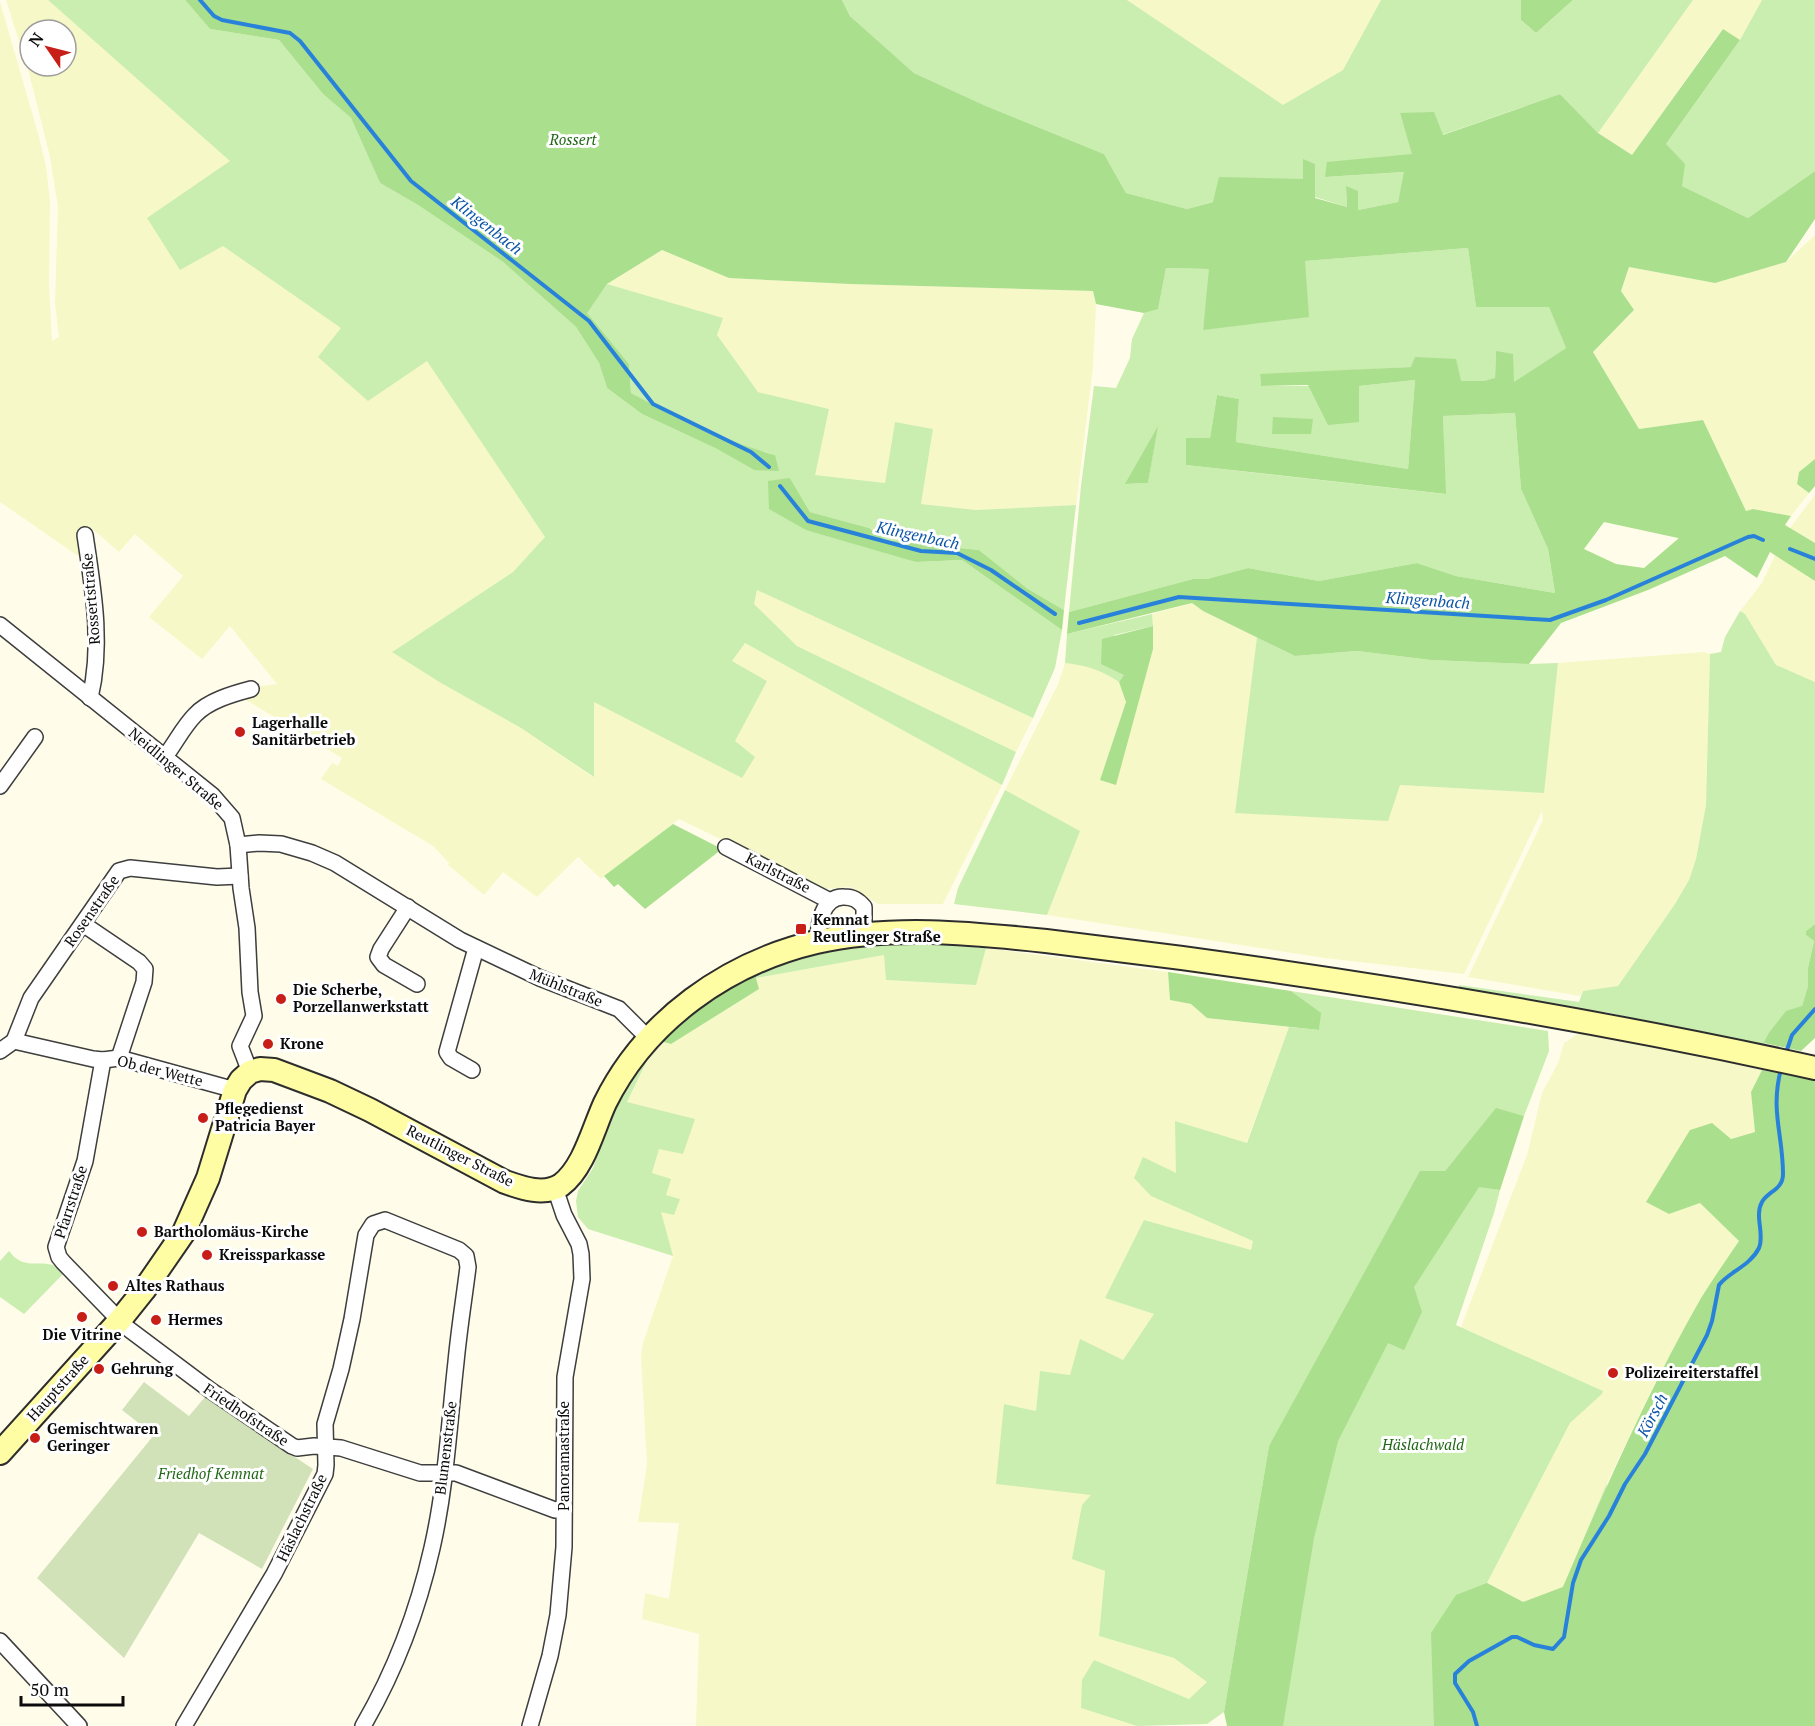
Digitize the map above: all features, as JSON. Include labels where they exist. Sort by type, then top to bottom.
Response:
[{"type":"main road","points":[[555,1188],[576,1169],[615,1086],[649,1038],[689,1002],[737,970],[789,949],[864,934],[929,932],[1012,937],[1275,971],[1564,1018],[1808,1066]]},
{"type":"main road","name":"Reutlinger Straße","points":[[250,1072],[269,1068],[294,1076],[370,1110],[505,1182],[535,1190],[555,1188]]},
{"type":"main road","name":"Hauptstraße","points":[[0,1453],[120,1320],[188,1226],[208,1178],[235,1090],[250,1072]]},
{"type":"street","name":"Rossertstraße","points":[[85,535],[96,626],[94,677],[90,698]]},
{"type":"street","name":"Neidlinger Straße","points":[[0,625],[212,795],[227,811],[236,828],[247,928],[249,979],[254,1016],[240,1046],[250,1072]]},
{"type":"street","points":[[164,758],[199,711],[234,693],[251,689]]},
{"type":"street","points":[[0,786],[35,737]]},
{"type":"street","name":"Mühlstraße","points":[[238,845],[281,844],[312,853],[345,868],[476,948],[540,978],[614,1006],[626,1014],[649,1038]]},
{"type":"street","name":"Karlstraße","points":[[726,847],[830,901],[843,897],[858,900],[864,907],[864,934]]},
{"type":"street","name":"Rosenstraße","points":[[14,1041],[29,1001],[122,869],[217,877],[240,876]]},
{"type":"street","points":[[818,942],[821,919],[830,901]]},
{"type":"street","points":[[408,907],[381,948],[378,957],[384,965],[417,984]]},
{"type":"street","points":[[83,924],[145,969],[141,991],[119,1058]]},
{"type":"street","points":[[472,1070],[451,1058],[447,1052],[476,948]]},
{"type":"street","points":[[0,1051],[14,1041]]},
{"type":"street","name":"Ob der Wette","points":[[14,1041],[103,1060],[119,1058],[235,1090]]},
{"type":"street","name":"Pfarrstraße","points":[[103,1060],[85,1161],[56,1248],[58,1257],[120,1320]]},
{"type":"street","name":"Panoramastraße","points":[[530,1726],[550,1656],[558,1615],[563,1570],[565,1385],[579,1304],[582,1263],[576,1236],[564,1215],[555,1188]]},
{"type":"street","name":"Blumenstraße","points":[[363,1726],[387,1679],[417,1602],[432,1547],[444,1473],[468,1261],[459,1250],[406,1227],[388,1220],[376,1222]]},
{"type":"street","name":"Häslachstraße","points":[[184,1726],[271,1580],[326,1469],[325,1424],[352,1319],[366,1235],[370,1226],[376,1222]]},
{"type":"street","name":"Friedhofstraße","points":[[120,1320],[126,1327],[210,1390],[292,1446],[302,1448],[325,1446],[350,1450],[420,1473],[456,1473],[555,1510],[563,1510]]},
{"type":"street","points":[[0,1641],[79,1726]]},
{"type":"green space","points":[[6,0],[48,0],[68,18],[18,18],[18,38]]},
{"type":"green space","points":[[48,0],[185,0],[210,29],[279,40],[323,94],[351,118],[380,183],[418,205],[503,262],[576,327],[599,363],[607,388],[642,414],[715,448],[754,470],[775,455],[756,450],[701,428],[631,393],[629,364],[586,313],[607,284],[723,318],[717,335],[758,392],[829,409],[815,475],[885,483],[895,422],[933,429],[921,504],[976,510],[1076,505],[1064,610],[1028,589],[979,550],[886,540],[869,528],[810,512],[790,478],[769,509],[916,562],[962,560],[1062,630],[1055,668],[1033,718],[757,590],[754,604],[797,646],[1016,752],[1002,785],[745,643],[732,661],[767,681],[735,741],[755,757],[742,778],[594,702],[594,777],[521,728],[441,683],[392,652],[513,572],[545,537],[427,361],[368,401],[318,357],[341,328],[223,246],[180,270],[147,218],[230,161],[78,27],[78,18],[68,18]]},
{"type":"green space","name":"Rossert","points":[[185,0],[842,0],[850,16],[914,73],[986,106],[1104,154],[1126,193],[1187,209],[1213,202],[1219,177],[1303,179],[1303,159],[1315,164],[1315,198],[1347,207],[1346,186],[1358,191],[1358,210],[1398,202],[1404,172],[1325,177],[1327,162],[1412,154],[1400,113],[1434,112],[1443,135],[1560,94],[1598,133],[1632,155],[1723,29],[1740,40],[1666,144],[1685,164],[1682,186],[1748,218],[1815,171],[1815,219],[1786,262],[1715,283],[1629,267],[1621,291],[1634,310],[1593,352],[1639,429],[1703,420],[1746,511],[1753,509],[1791,516],[1785,525],[1815,543],[1815,581],[1770,552],[1757,578],[1725,556],[1648,590],[1561,623],[1529,664],[1431,660],[1357,651],[1295,656],[1203,611],[1192,603],[1067,634],[1069,612],[1193,579],[1207,579],[1248,568],[1319,581],[1417,563],[1456,576],[1555,593],[1548,549],[1521,489],[1515,413],[1443,416],[1446,494],[1186,465],[1186,438],[1210,438],[1217,395],[1239,399],[1236,442],[1408,469],[1415,380],[1359,386],[1359,422],[1328,425],[1308,385],[1261,386],[1260,374],[1411,367],[1415,357],[1456,359],[1461,381],[1484,381],[1495,378],[1496,351],[1513,354],[1514,382],[1566,348],[1549,307],[1476,307],[1468,248],[1305,261],[1309,317],[1203,330],[1209,269],[1166,268],[1158,309],[1144,313],[1096,304],[1093,291],[729,278],[662,250],[607,284],[587,313],[629,364],[631,393],[702,428],[775,455],[779,471],[754,470],[715,448],[642,414],[607,388],[599,363],[576,327],[503,262],[418,205],[380,183],[351,118],[323,94],[279,40],[210,29]],"holes":[[[1604,522],[1679,538],[1644,568],[1616,564],[1584,549]]]},
{"type":"green space","points":[[842,0],[1127,0],[1283,105],[1343,70],[1381,0],[1521,0],[1521,20],[1536,33],[1573,0],[1693,0],[1598,133],[1560,94],[1442,135],[1400,113],[1413,154],[1326,177],[1405,172],[1398,202],[1358,210],[1346,186],[1347,207],[1315,197],[1315,164],[1303,160],[1304,180],[1294,179],[1187,209],[1126,193],[1104,154],[986,106],[914,73],[850,16]]},
{"type":"green space","points":[[1127,0],[1381,0],[1343,70],[1283,106]]},
{"type":"green space","points":[[1521,0],[1573,0],[1536,33],[1521,20]]},
{"type":"green space","points":[[1693,0],[1762,0],[1740,40],[1722,29],[1632,155],[1598,133]]},
{"type":"green space","points":[[1762,0],[1815,0],[1815,171],[1748,218],[1682,186],[1666,144],[1740,40]]},
{"type":"green space","points":[[0,2],[18,64],[18,78],[22,78],[46,166],[50,201],[49,286],[52,341],[59,337],[55,304],[58,207],[50,157],[30,78],[78,78],[78,26],[231,161],[148,218],[180,269],[223,246],[342,328],[319,357],[427,360],[545,537],[513,572],[393,651],[441,683],[521,728],[593,777],[594,701],[742,778],[734,741],[767,681],[732,661],[745,643],[1002,785],[943,904],[878,904],[851,887],[824,889],[679,819],[601,879],[578,857],[537,897],[503,872],[484,895],[448,865],[449,863],[433,846],[321,779],[332,763],[338,766],[342,758],[243,698],[255,687],[277,684],[230,626],[202,659],[149,617],[183,576],[135,534],[119,552],[88,525],[93,559],[84,560],[0,502]]},
{"type":"green space","points":[[1815,235],[1815,459],[1799,472],[1797,484],[1809,493],[1791,516],[1753,509],[1746,511],[1703,420],[1639,429],[1593,352],[1634,311],[1621,291],[1629,267],[1715,283],[1786,262]]},
{"type":"green space","points":[[1468,248],[1476,307],[1549,306],[1566,348],[1513,383],[1496,351],[1495,379],[1484,381],[1461,382],[1411,367],[1260,375],[1261,386],[1359,386],[1415,380],[1408,469],[1236,442],[1239,399],[1217,395],[1210,438],[1186,465],[1445,494],[1443,416],[1515,413],[1521,489],[1548,549],[1555,593],[1456,576],[1417,563],[1319,581],[1248,568],[1207,579],[1193,579],[1069,612],[1081,486],[1094,386],[1116,388],[1130,358],[1132,339],[1144,313],[1158,308],[1166,268],[1210,269],[1203,330],[1304,261]],"holes":[[[1157,428],[1148,483],[1126,484]]]},
{"type":"green space","points":[[662,250],[729,278],[1093,291],[1096,304],[1093,368],[1076,505],[976,510],[921,504],[933,429],[895,422],[885,483],[814,475],[829,409],[758,392],[717,335],[722,319],[607,284]]},
{"type":"green space","points":[[1273,417],[1313,419],[1311,434],[1272,434]]},
{"type":"green space","points":[[1158,426],[1148,483],[1125,484]]},
{"type":"green space","points":[[1815,459],[1815,486],[1809,493],[1797,484],[1799,472]]},
{"type":"green space","points":[[790,478],[810,512],[869,528],[886,540],[979,550],[1028,589],[1064,610],[1062,630],[962,560],[916,562],[806,530],[769,509],[768,481]]},
{"type":"green space","points":[[1815,495],[1815,543],[1790,528]]},
{"type":"green space","points":[[1775,555],[1815,581],[1815,682],[1776,665],[1745,614],[1740,611],[1762,583]]},
{"type":"green space","points":[[757,590],[1033,718],[1016,752],[797,646],[754,604]]},
{"type":"green space","points":[[1192,603],[1203,611],[1257,637],[1235,812],[1399,785],[1543,793],[1558,663],[1704,652],[1710,654],[1706,805],[1696,859],[1689,880],[1675,904],[1617,987],[1583,991],[1580,996],[1468,977],[1543,820],[1542,811],[1464,974],[1325,958],[1047,915],[1080,831],[1005,790],[1058,684],[1065,663],[1085,665],[1119,682],[1126,702],[1100,780],[1116,784],[1153,626],[1152,614]]},
{"type":"green space","points":[[1740,611],[1745,614],[1776,665],[1815,682],[1815,924],[1806,931],[1806,935],[1814,941],[1808,968],[1808,986],[1802,1006],[1768,1034],[1763,1049],[1606,1012],[1599,1014],[1459,992],[1459,985],[1579,1002],[1583,991],[1618,986],[1675,904],[1689,880],[1696,859],[1706,805],[1710,654],[1721,652],[1725,637]]},
{"type":"green space","points":[[1152,614],[1153,626],[1114,635],[1125,674],[1119,682],[1093,669],[1065,663],[1067,634]]},
{"type":"green space","points":[[1153,626],[1153,649],[1116,785],[1100,780],[1126,702],[1119,682],[1124,675],[1101,664],[1102,639]]},
{"type":"green space","points":[[1257,637],[1295,656],[1357,651],[1431,660],[1558,663],[1544,793],[1400,785],[1388,821],[1235,813]]},
{"type":"green space","points":[[1005,790],[1080,831],[1047,915],[954,904],[958,888]]},
{"type":"green space","points":[[673,824],[722,849],[645,909],[618,884],[614,887],[604,876]]},
{"type":"green space","points":[[1815,924],[1815,1038],[1801,1051],[1764,1043],[1768,1034],[1786,1011],[1802,1006],[1808,986],[1808,968],[1814,941],[1806,935],[1806,931]]},
{"type":"green space","points":[[889,941],[986,948],[976,985],[886,980],[884,955],[756,978],[757,969],[807,952]]},
{"type":"green space","points":[[986,948],[1168,972],[1170,1000],[1191,1004],[1207,1018],[1289,1027],[1246,1144],[1176,1121],[1176,1174],[1151,1196],[1254,1241],[1250,1250],[1144,1220],[1105,1298],[1154,1314],[1123,1360],[1070,1375],[1040,1371],[1036,1411],[1004,1404],[1092,1495],[1105,1570],[1099,1636],[1174,1658],[1207,1682],[1189,1699],[1094,1660],[1081,1708],[1137,1726],[696,1726],[699,1634],[642,1619],[645,1593],[669,1599],[679,1523],[638,1522],[647,1464],[641,1356],[643,1343],[673,1256],[660,1212],[680,1199],[666,1195],[652,1174],[659,1149],[627,1103],[657,1040],[671,1044],[759,989],[756,978],[884,955],[886,980],[975,985]]},
{"type":"green space","points":[[757,969],[756,978],[759,989],[671,1044],[657,1040],[719,992]]},
{"type":"green space","points":[[1168,972],[1291,991],[1321,1013],[1319,1030],[1207,1018],[1191,1004],[1170,1000]]},
{"type":"green space","points":[[1291,991],[1548,1031],[1549,1051],[1524,1116],[1496,1109],[1445,1171],[1269,1446],[1224,1712],[1207,1724],[1137,1726],[1081,1708],[1082,1680],[1094,1660],[1189,1699],[1207,1682],[1174,1658],[1099,1636],[1105,1571],[1072,1559],[1082,1505],[1091,1495],[996,1484],[1004,1404],[1036,1411],[1040,1371],[1070,1375],[1080,1339],[1123,1360],[1154,1314],[1105,1298],[1144,1220],[1251,1250],[1253,1241],[1151,1196],[1134,1178],[1143,1157],[1176,1173],[1175,1121],[1247,1143],[1289,1027],[1319,1030],[1320,1013]]},
{"type":"green space","name":"Polizeireiterstaffel","points":[[1578,1034],[1590,1034],[1712,1057],[1762,1070],[1751,1092],[1755,1132],[1730,1139],[1647,1202],[1669,1214],[1700,1203],[1739,1241],[1702,1296],[1657,1379],[1607,1483],[1563,1587],[1523,1602],[1487,1583],[1570,1423],[1603,1391],[1461,1327],[1527,1155],[1542,1093],[1558,1063],[1564,1043]]},
{"type":"green space","points":[[657,1040],[627,1102],[695,1119],[683,1154],[659,1149],[652,1173],[671,1179],[666,1195],[680,1199],[674,1215],[661,1212],[673,1256],[588,1229],[578,1217],[576,1201],[578,1191],[593,1168],[614,1108]]},
{"type":"green space","points":[[1762,1070],[1815,1080],[1815,1726],[1434,1726],[1431,1633],[1456,1595],[1487,1583],[1523,1602],[1563,1587],[1645,1404],[1701,1298],[1739,1241],[1700,1203],[1669,1214],[1646,1202],[1690,1130],[1712,1123],[1731,1139],[1755,1132],[1751,1092]]},
{"type":"green space","points":[[1496,1108],[1524,1116],[1500,1190],[1479,1187],[1414,1287],[1422,1312],[1404,1350],[1388,1343],[1338,1441],[1314,1538],[1283,1726],[1227,1726],[1224,1712],[1269,1446],[1420,1171],[1445,1171]]},
{"type":"green space","name":"Häslachwald","points":[[1508,1122],[1494,1189],[1500,1190],[1456,1325],[1603,1391],[1570,1423],[1487,1583],[1523,1602],[1563,1587],[1607,1483],[1579,1726],[1245,1726],[1276,1478]]},
{"type":"green space","points":[[9,1251],[20,1261],[57,1266],[64,1273],[24,1314],[0,1297],[0,1261]]},
{"type":"green space","name":"Friedhof Kemnat","points":[[144,1382],[189,1416],[205,1397],[313,1469],[262,1569],[199,1533],[124,1658],[37,1578],[154,1435],[122,1410]]},
{"type":"waterway","name":"Klingenbach","points":[[200,0],[214,16],[222,20],[290,33],[300,41],[411,181],[589,321],[653,404],[751,452],[769,467]]},
{"type":"waterway","name":"Klingenbach","points":[[780,486],[808,521],[921,551],[957,553],[991,570],[1055,614]]},
{"type":"waterway","name":"Klingenbach","points":[[1079,623],[1179,597],[1550,620],[1606,600],[1748,537],[1754,536],[1763,540]]},
{"type":"waterway","name":"Klingenbach","points":[[1790,549],[1815,559]]},
{"type":"waterway","name":"Körsch","points":[[1786,1053],[1792,1035],[1815,1009]]},
{"type":"waterway","name":"Körsch","points":[[1477,1726],[1473,1712],[1455,1683],[1455,1674],[1469,1661],[1512,1637],[1553,1649],[1564,1637],[1573,1583],[1581,1560],[1645,1454],[1707,1335],[1719,1285],[1750,1260],[1759,1248],[1761,1243],[1760,1207],[1765,1198],[1781,1184],[1783,1174],[1777,1110],[1781,1069]]},
{"type":"place","name":"Lagerhalle Sanitärbetrieb","points":[[240,732]]},
{"type":"place","name":"Kemnat Reutlinger Straße","points":[[801,929]]},
{"type":"place","name":"Die Scherbe, Porzellanwerkstatt","points":[[281,999]]},
{"type":"place","name":"Krone","points":[[268,1044]]},
{"type":"place","name":"Pflegedienst Patricia Bayer","points":[[203,1118]]},
{"type":"place","name":"Bartholomäus-Kirche","points":[[142,1232]]},
{"type":"place","name":"Kreissparkasse","points":[[207,1255]]},
{"type":"place","name":"Altes Rathaus","points":[[113,1286]]},
{"type":"place","name":"Die Vitrine","points":[[82,1317]]},
{"type":"place","name":"Hermes","points":[[156,1320]]},
{"type":"place","name":"Gehrung","points":[[99,1369]]},
{"type":"place","name":"Polizeireiterstaffel","points":[[1613,1373]]},
{"type":"place","name":"Gemischtwaren Geringer","points":[[35,1438]]}]
